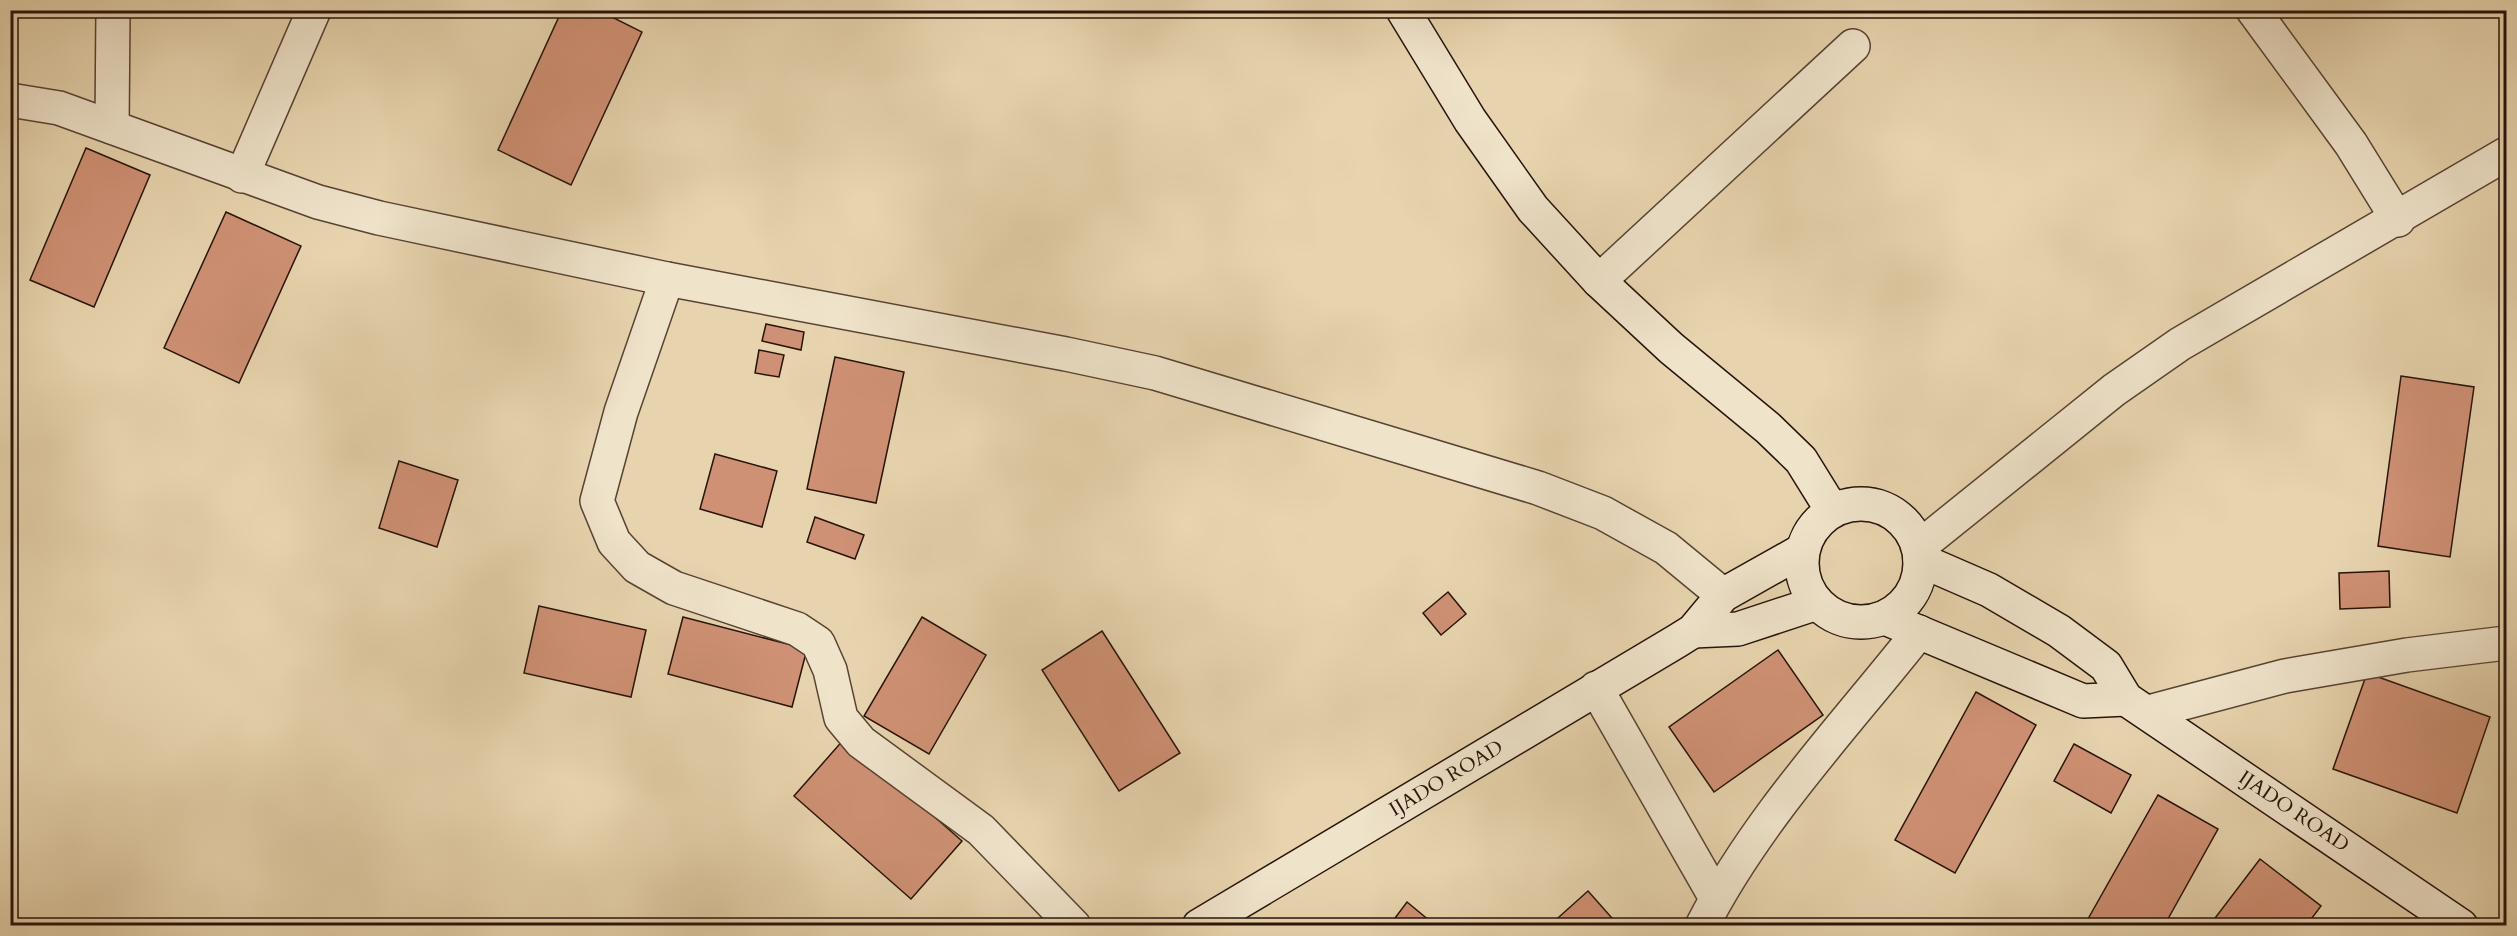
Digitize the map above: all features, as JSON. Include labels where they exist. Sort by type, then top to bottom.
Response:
[{"type":"street","points":[[112,127],[113,10]]},
{"type":"street","points":[[242,176],[314,10]]},
{"type":"street","points":[[1403,10],[1470,120],[1533,209],[1599,281],[1671,348],[1768,428],[1801,460],[1832,510]]},
{"type":"street","points":[[2253,10],[2351,144],[2398,220]]},
{"type":"street","points":[[1599,281],[1853,46]]},
{"type":"street","points":[[10,100],[59,108],[242,176],[318,202],[379,218],[667,279],[1066,354],[1155,373],[1538,488],[1603,513],[1666,548],[1723,595]]},
{"type":"street","points":[[1919,554],[2114,390],[2162,357],[2398,220],[2506,154]]},
{"type":"street","points":[[667,279],[621,412],[597,501],[614,542],[637,567],[674,588],[797,629],[818,643],[830,670],[841,718],[861,742],[981,830],[1074,926]]},
{"type":"street","points":[[1866,503],[1883,507],[1897,516],[1910,530],[1919,554],[1915,589],[1903,606],[1885,618],[1868,622],[1849,621],[1832,614],[1818,603],[1807,587],[1802,569],[1803,550],[1817,523],[1832,510],[1866,503]]},
{"type":"street","name":"IJADO ROAD","points":[[1199,926],[1693,631],[1723,595],[1803,550]]},
{"type":"street","name":"IJADO ROAD","points":[[1919,554],[1989,590],[2060,631],[2106,666],[2137,706],[2461,926]]},
{"type":"street","name":"IJADO ROAD","points":[[1693,631],[1738,629],[1818,603]]},
{"type":"street","points":[[1885,618],[2083,701],[2137,706],[2285,676],[2407,655],[2506,643]]},
{"type":"street","points":[[1709,912],[1771,816],[1919,632]]},
{"type":"street","points":[[1596,688],[1709,912]]},
{"type":"building","points":[[562,10],[598,10],[642,32],[571,185],[498,150]]},
{"type":"building","points":[[86,148],[150,175],[94,307],[30,280]]},
{"type":"building","points":[[226,212],[301,246],[239,383],[164,348]]},
{"type":"building","points":[[766,324],[804,332],[801,350],[762,341]]},
{"type":"building","points":[[759,350],[784,355],[779,377],[755,373]]},
{"type":"building","points":[[835,357],[904,372],[876,503],[807,489]]},
{"type":"building","points":[[2401,376],[2474,387],[2450,557],[2378,546]]},
{"type":"building","points":[[715,454],[777,471],[762,527],[700,509]]},
{"type":"building","points":[[399,461],[458,480],[437,547],[379,528]]},
{"type":"building","points":[[815,517],[864,535],[855,559],[807,542]]},
{"type":"building","points":[[2389,571],[2390,607],[2340,609],[2339,573]]},
{"type":"building","points":[[1448,592],[1466,614],[1441,635],[1423,613]]},
{"type":"building","points":[[539,606],[646,630],[631,697],[524,673]]},
{"type":"building","points":[[683,617],[807,649],[792,707],[668,674]]},
{"type":"building","points":[[922,617],[986,655],[929,754],[864,716]]},
{"type":"building","points":[[1102,631],[1180,753],[1119,791],[1042,670]]},
{"type":"building","points":[[1778,650],[1823,715],[1714,792],[1669,727]]},
{"type":"building","points":[[2367,673],[2490,717],[2457,813],[2333,769]]},
{"type":"building","points":[[1976,692],[2036,725],[1955,873],[1895,840]]},
{"type":"building","points":[[845,738],[962,841],[911,899],[794,796]]},
{"type":"building","points":[[2074,744],[2131,775],[2111,813],[2054,781]]},
{"type":"building","points":[[2158,795],[2218,829],[2164,926],[2084,926]]},
{"type":"building","points":[[2260,859],[2321,906],[2306,926],[2209,926]]},
{"type":"building","points":[[1588,891],[1619,926],[1549,926]]},
{"type":"building","points":[[1407,902],[1436,926],[1389,926]]}]
